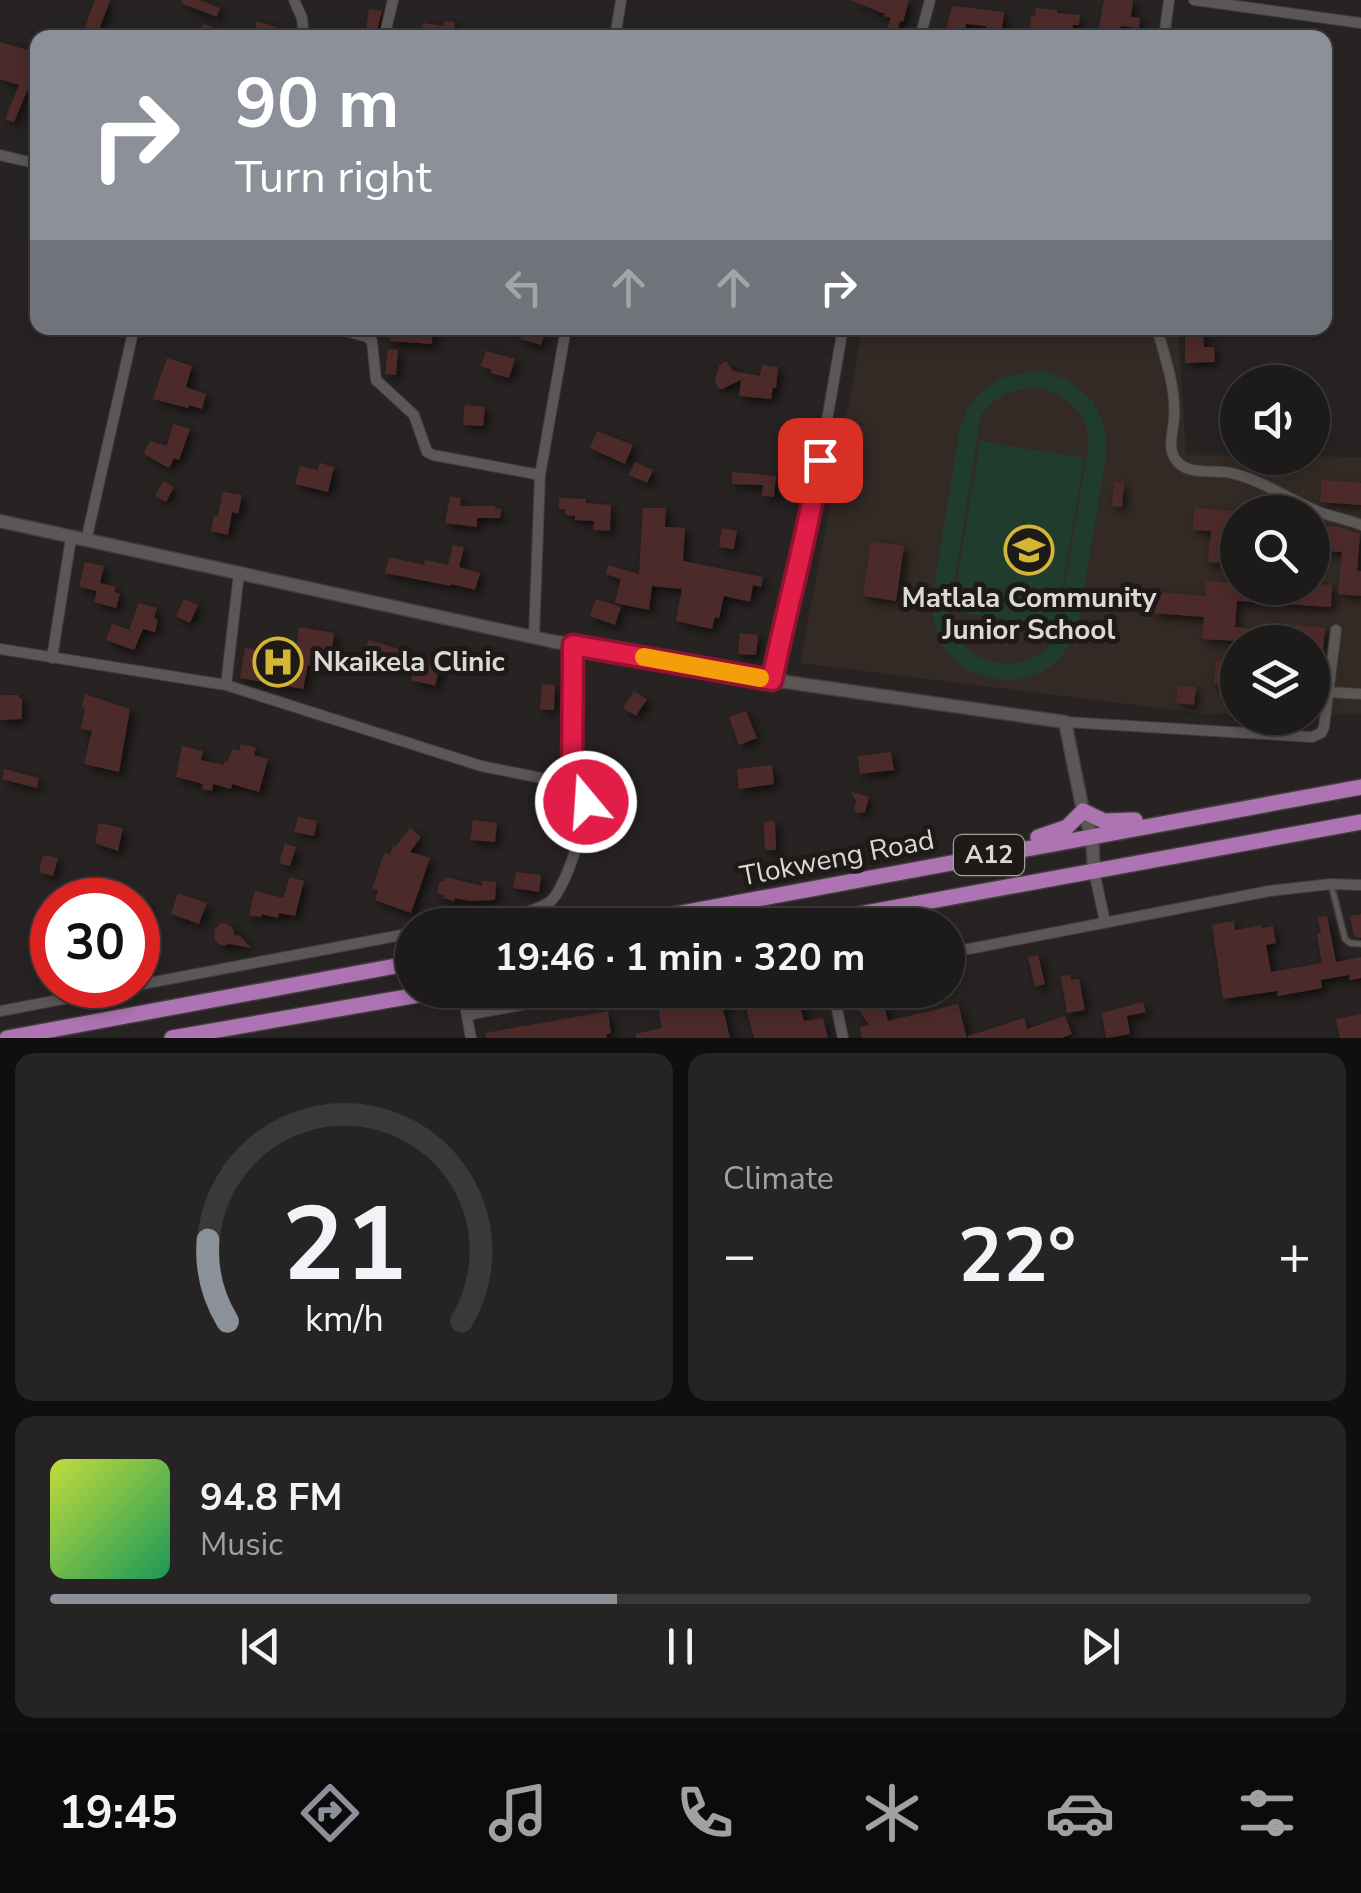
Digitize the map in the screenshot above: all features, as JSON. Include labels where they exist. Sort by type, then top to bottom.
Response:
[{"type":"main road","name":"Tlokweng Road","points":[[708,908],[1361,787]]},
{"type":"main road","points":[[988,856],[1059,831],[1083,812],[1112,822],[1192,818]]},
{"type":"main road","name":"A12","points":[[893,908],[1361,822]]},
{"type":"main road","points":[[7,1038],[395,966]]},
{"type":"main road","points":[[172,1038],[395,999]]},
{"type":"street","points":[[294,0],[305,30]]},
{"type":"street","points":[[386,30],[393,0]]},
{"type":"street","points":[[616,30],[621,0]]},
{"type":"street","points":[[922,30],[930,0]]},
{"type":"street","points":[[1165,30],[1169,0]]},
{"type":"street","points":[[1194,0],[1361,23]]},
{"type":"street","points":[[0,155],[30,162]]},
{"type":"street","points":[[86,541],[132,335]]},
{"type":"street","points":[[358,335],[372,342],[376,380],[414,414],[427,452],[540,475]]},
{"type":"street","points":[[534,637],[540,475],[565,335]]},
{"type":"street","points":[[772,680],[807,535],[842,335]]},
{"type":"street","points":[[1159,335],[1172,379],[1171,445],[1176,462],[1184,468],[1239,474],[1314,510],[1361,526]]},
{"type":"street","points":[[0,521],[534,637],[772,680],[1065,722],[1220,731]]},
{"type":"street","points":[[52,658],[71,538]]},
{"type":"street","points":[[226,685],[239,574]]},
{"type":"street","points":[[1330,676],[1336,630]]},
{"type":"street","points":[[572,784],[573,645]]},
{"type":"street","points":[[0,649],[226,685],[481,766],[572,784],[585,795],[586,802],[566,879],[554,900],[537,908]]},
{"type":"street","points":[[1330,692],[1361,694]]},
{"type":"street","points":[[1065,722],[1083,812],[1092,836],[1094,871],[1105,922]]},
{"type":"street","points":[[1279,735],[1315,735]]},
{"type":"street","points":[[965,950],[1253,893],[1331,884],[1361,885]]},
{"type":"street","points":[[0,1011],[395,936]]},
{"type":"street","points":[[466,1008],[471,1038]]},
{"type":"street","points":[[467,1015],[505,1008]]},
{"type":"street","points":[[837,1008],[843,1038]]},
{"type":"lane","points":[[1331,884],[1345,939],[1350,944],[1361,944]]},
{"type":"shaded area","name":"Matlala Community Junior School","points":[[862,335],[1178,335],[1186,455],[1220,455],[1220,475],[1330,475],[1330,457],[1361,457],[1361,714],[1330,714],[1330,625],[1220,625],[1220,714],[800,663]]},
{"type":"green space","points":[[1043,371],[1070,381],[1092,400],[1105,427],[1106,456],[1079,620],[1072,639],[1057,661],[1039,674],[996,679],[968,670],[946,651],[937,633],[932,599],[960,428],[966,413],[991,384],[1014,375]],"holes":[[[1040,387],[1080,414],[1089,442],[1056,636],[1042,652],[1026,661],[996,662],[969,651],[959,641],[949,613],[981,415],[1014,391]]]},
{"type":"green space","points":[[980,441],[1084,458],[1056,628],[952,611]]},
{"type":"building","points":[[95,0],[110,0],[99,30],[84,30]]},
{"type":"building","points":[[200,0],[220,8],[217,17],[181,3]]},
{"type":"building","points":[[850,0],[909,0],[898,30],[887,30],[891,18]]},
{"type":"building","points":[[1104,0],[1133,0],[1131,17],[1140,18],[1139,28],[1098,30]]},
{"type":"building","points":[[952,6],[1004,12],[1002,30],[966,24],[965,30],[946,30]]},
{"type":"building","points":[[1036,8],[1080,15],[1079,25],[1073,25],[1072,30],[1030,30],[1031,16],[1035,17]]},
{"type":"building","points":[[369,9],[382,11],[377,30],[366,30]]},
{"type":"building","points":[[257,21],[278,28],[277,30],[254,30]]},
{"type":"building","points":[[444,21],[455,22],[454,30],[422,30],[423,23],[444,26]]},
{"type":"building","points":[[0,42],[30,51],[30,84],[14,122],[5,119],[19,85],[0,79]]},
{"type":"building","points":[[391,335],[433,335],[432,344],[390,341]]},
{"type":"building","points":[[522,335],[544,335],[541,345],[521,339]]},
{"type":"building","points":[[1185,335],[1203,335],[1204,347],[1214,347],[1215,362],[1185,363]]},
{"type":"building","points":[[388,349],[398,350],[396,375],[385,374]]},
{"type":"building","points":[[486,351],[515,359],[509,378],[481,366]]},
{"type":"building","points":[[167,358],[192,366],[186,387],[206,394],[202,409],[153,399]]},
{"type":"building","points":[[726,361],[733,371],[760,376],[762,365],[778,367],[771,399],[739,396],[741,380],[718,388],[715,382],[719,366]]},
{"type":"building","points":[[465,405],[485,407],[483,426],[463,425]]},
{"type":"building","points":[[173,424],[190,429],[179,460],[174,458],[169,468],[144,454],[150,441],[167,446]]},
{"type":"building","points":[[597,431],[633,445],[625,464],[590,448]]},
{"type":"building","points":[[635,462],[653,470],[647,483],[629,475]]},
{"type":"building","points":[[320,463],[334,467],[328,492],[295,484],[300,466],[318,470]]},
{"type":"building","points":[[732,472],[776,476],[774,497],[762,496],[763,485],[732,484]]},
{"type":"building","points":[[1322,480],[1361,483],[1361,505],[1330,503],[1330,495],[1321,495]]},
{"type":"building","points":[[163,481],[174,487],[166,502],[155,496]]},
{"type":"building","points":[[1114,482],[1124,483],[1122,507],[1112,506]]},
{"type":"building","points":[[223,492],[242,495],[238,514],[232,512],[228,535],[211,531]]},
{"type":"building","points":[[450,496],[461,498],[460,506],[495,506],[501,509],[500,518],[477,518],[477,527],[445,523]]},
{"type":"building","points":[[559,498],[611,505],[610,531],[593,530],[594,521],[565,515],[565,509],[559,509]]},
{"type":"building","points":[[643,508],[666,508],[665,527],[685,528],[683,561],[763,577],[761,587],[753,585],[750,602],[724,596],[712,629],[676,621],[682,589],[652,586],[649,610],[615,603],[621,579],[606,574],[608,565],[639,574]]},
{"type":"building","points":[[1194,508],[1220,510],[1220,563],[1208,562],[1211,531],[1193,530]]},
{"type":"building","points":[[1330,526],[1360,534],[1357,571],[1361,571],[1361,596],[1338,594],[1342,552],[1330,551]]},
{"type":"building","points":[[722,528],[737,531],[734,549],[719,547]]},
{"type":"building","points":[[871,541],[904,546],[896,601],[863,596]]},
{"type":"building","points":[[453,545],[464,547],[459,567],[480,573],[475,590],[385,573],[389,557],[424,565],[425,560],[448,565]]},
{"type":"building","points":[[85,562],[104,566],[100,583],[116,587],[114,592],[120,594],[116,608],[94,602],[97,591],[79,587]]},
{"type":"building","points":[[1206,581],[1220,582],[1220,605],[1237,605],[1235,625],[1220,625],[1220,640],[1202,639],[1204,617],[1153,613],[1155,592],[1205,596]]},
{"type":"building","points":[[184,599],[198,605],[190,623],[176,616]]},
{"type":"building","points":[[596,599],[621,607],[615,625],[590,616]]},
{"type":"building","points":[[139,603],[157,608],[155,632],[143,629],[134,650],[106,640],[112,624],[129,630]]},
{"type":"building","points":[[299,627],[334,633],[330,668],[308,665],[303,689],[240,678],[245,648],[295,656]]},
{"type":"building","points":[[740,633],[758,635],[756,655],[738,654]]},
{"type":"building","points":[[369,640],[441,662],[435,686],[411,680],[414,667],[392,660],[388,670],[362,661]]},
{"type":"building","points":[[1216,660],[1220,660],[1220,684],[1214,683]]},
{"type":"building","points":[[542,684],[555,685],[554,710],[540,709]]},
{"type":"building","points":[[1178,686],[1196,687],[1194,705],[1176,703]]},
{"type":"building","points":[[634,691],[647,699],[636,716],[623,708]]},
{"type":"building","points":[[85,694],[130,709],[119,772],[84,764],[92,731],[81,729]]},
{"type":"building","points":[[0,695],[22,698],[22,719],[0,720]]},
{"type":"building","points":[[746,711],[757,738],[739,745],[729,717]]},
{"type":"building","points":[[241,744],[256,748],[254,755],[268,759],[259,792],[232,784],[231,789],[213,784],[212,791],[202,789],[203,784],[176,777],[182,746],[203,751],[201,760],[224,765],[232,749],[239,751]]},
{"type":"building","points":[[891,752],[894,770],[860,774],[858,756]]},
{"type":"building","points":[[772,765],[774,784],[739,789],[737,769]]},
{"type":"building","points":[[4,769],[39,778],[37,788],[2,779]]},
{"type":"building","points":[[851,792],[869,797],[865,812],[854,810],[856,801]]},
{"type":"building","points":[[298,817],[317,821],[314,836],[294,832]]},
{"type":"building","points":[[473,820],[497,823],[495,842],[470,840]]},
{"type":"building","points":[[775,821],[776,850],[765,850],[764,822]]},
{"type":"building","points":[[99,823],[123,828],[118,851],[95,843]]},
{"type":"building","points":[[410,828],[421,837],[410,852],[430,858],[413,908],[397,908],[375,900],[378,891],[372,889],[384,853],[390,855]]},
{"type":"building","points":[[285,844],[296,847],[290,866],[279,863]]},
{"type":"building","points":[[43,855],[58,858],[53,876],[39,872]]},
{"type":"building","points":[[516,872],[541,875],[539,892],[513,888]]},
{"type":"building","points":[[290,877],[304,881],[295,916],[249,915],[255,891],[283,898]]},
{"type":"building","points":[[445,877],[482,886],[483,881],[496,882],[495,900],[443,898],[437,893]]},
{"type":"building","points":[[178,893],[207,903],[199,924],[171,914]]},
{"type":"building","points":[[1361,914],[1361,938],[1354,937],[1350,916]]},
{"type":"building","points":[[1327,916],[1336,962],[1361,957],[1361,978],[1350,980],[1349,975],[1321,980],[1322,988],[1278,996],[1277,991],[1223,999],[1212,925],[1234,921],[1235,930],[1273,926],[1276,943],[1266,945],[1271,972],[1322,963],[1318,918]]},
{"type":"building","points":[[226,923],[251,948],[218,944],[215,929]]},
{"type":"building","points":[[1038,955],[1045,984],[1035,987],[1028,957]]},
{"type":"building","points":[[1071,975],[1071,980],[1079,979],[1085,1010],[1067,1013],[1061,976]]},
{"type":"building","points":[[1143,1002],[1146,1012],[1127,1016],[1130,1034],[1106,1038],[1102,1013]]},
{"type":"building","points":[[658,1008],[723,1008],[730,1038],[636,1038],[636,1034],[662,1028]]},
{"type":"building","points":[[746,1008],[801,1008],[804,1021],[823,1018],[828,1038],[754,1038]]},
{"type":"building","points":[[857,1008],[885,1008],[888,1021],[942,1008],[959,1008],[967,1038],[862,1038],[860,1027],[869,1025]]},
{"type":"building","points":[[608,1011],[611,1033],[606,1034],[607,1038],[486,1038],[485,1033]]},
{"type":"building","points":[[1361,1014],[1361,1038],[1340,1038],[1336,1019]]},
{"type":"building","points":[[1065,1016],[1072,1034],[1061,1038],[968,1038],[1024,1018],[1027,1029]]},
{"type":"slow traffic","points":[[644,657],[760,678]]},
{"type":"place","name":"Matlala Community Junior School","points":[[1029,550]]},
{"type":"place","name":"Nkaikela Clinic","points":[[278,662]]},
{"type":"route","points":[[586,802],[585,795],[572,784],[573,645],[772,680],[807,535],[820,460]]}]
